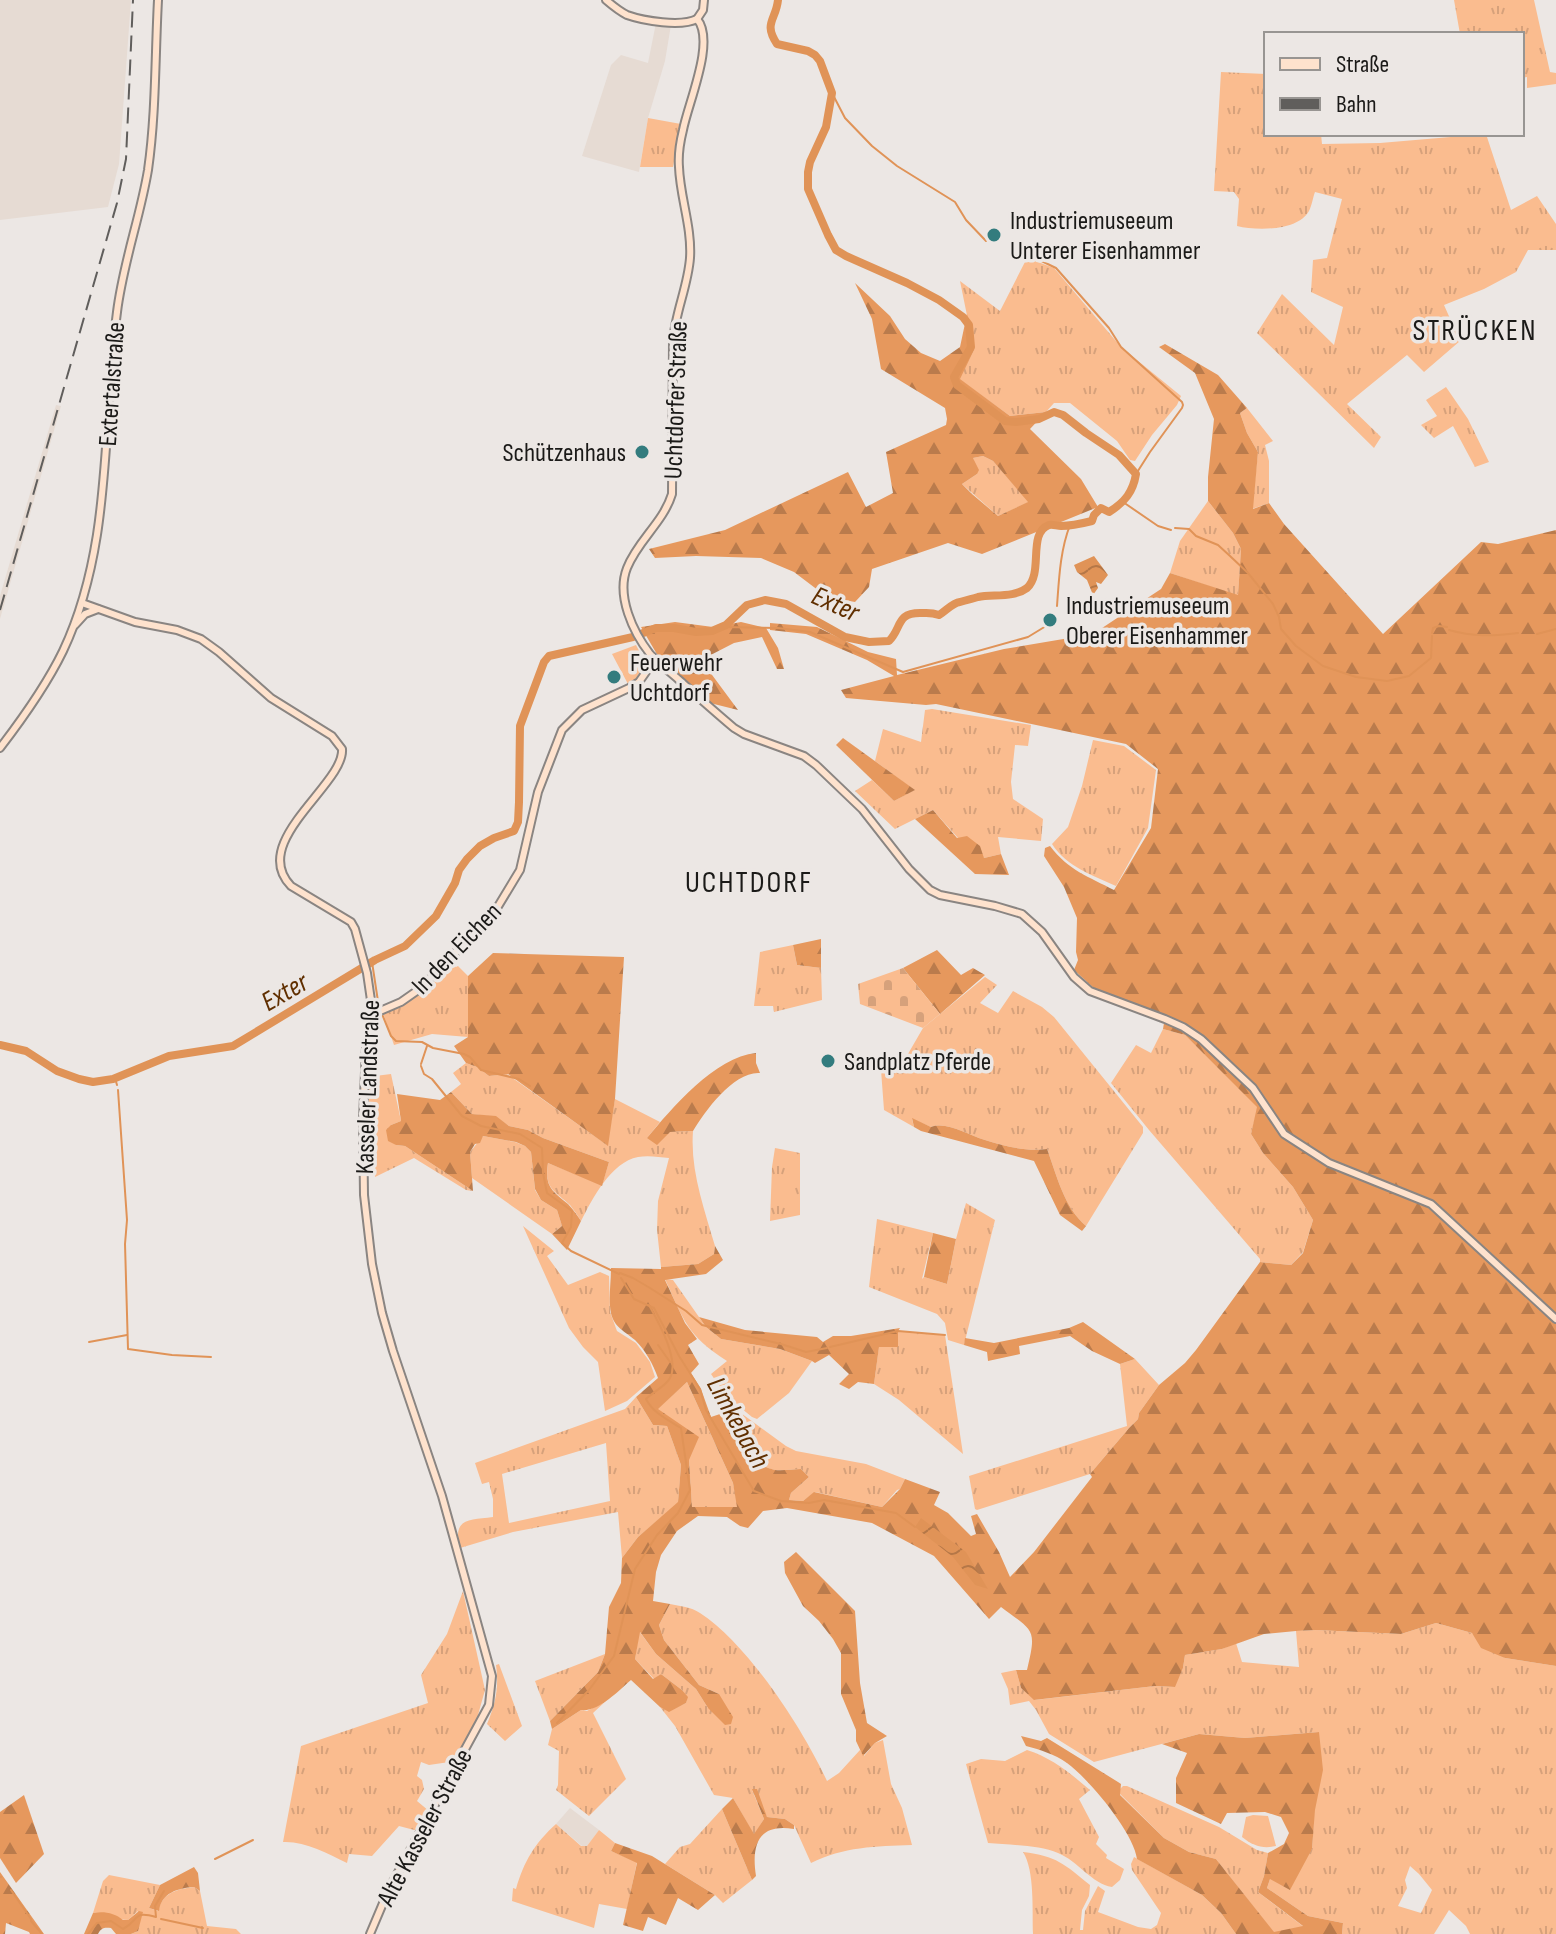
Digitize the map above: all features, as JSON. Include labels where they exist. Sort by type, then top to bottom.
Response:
[{"type":"street","name":"Extertalstraße","points":[[0,748],[27,711],[62,652],[82,603],[94,556],[100,519],[119,297],[148,167],[152,135],[158,0]]},
{"type":"street","points":[[606,0],[625,14],[685,24],[697,19],[703,10],[704,0]]},
{"type":"street","name":"Uchtdorfer Straße","points":[[697,19],[704,30],[705,45],[683,129],[679,162],[690,258],[674,323],[672,494],[661,519],[637,550],[622,585],[635,628],[653,657],[734,728],[804,756],[816,765],[862,809],[909,869],[930,890],[1022,914],[1042,932],[1084,986],[1099,995],[1165,1019],[1201,1039],[1253,1088],[1284,1134],[1329,1163],[1431,1204],[1556,1319]]},
{"type":"street","name":"Kasseler Landstraße","points":[[82,603],[135,622],[196,636],[271,698],[340,744],[342,760],[296,821],[283,847],[281,866],[291,886],[351,922],[364,960],[373,1014],[366,1048],[363,1120],[364,1195],[370,1251],[382,1313],[442,1496],[492,1676],[489,1705],[481,1721]]},
{"type":"street","points":[[73,628],[85,614],[98,609]]},
{"type":"street","name":"In den Eichen","points":[[373,1014],[401,1002],[421,988],[499,906],[520,870],[538,792],[557,739],[582,710],[634,685],[646,672],[653,657]]},
{"type":"street","name":"Alte Kasseler Straße","points":[[370,1934],[389,1889],[481,1721]]},
{"type":"shaded area","points":[[0,0],[131,0],[119,164],[108,207],[0,220]]},
{"type":"shaded area","points":[[656,23],[671,25],[665,61],[648,118],[639,172],[582,156],[611,65],[621,55],[648,63]]},
{"type":"shaded area","points":[[56,405],[61,406],[0,619],[0,596]]},
{"type":"shaded area","points":[[570,1808],[599,1830],[587,1846],[582,1846],[556,1824]]},
{"type":"green space","points":[[1454,0],[1534,0],[1550,72],[1556,73],[1556,84],[1527,88],[1527,77],[1524,78],[1524,32],[1460,32]]},
{"type":"green space","points":[[1221,72],[1264,74],[1264,136],[1321,136],[1322,144],[1487,136],[1511,210],[1537,196],[1556,224],[1556,250],[1528,250],[1516,272],[1444,305],[1460,341],[1424,372],[1407,355],[1347,404],[1381,437],[1374,448],[1257,333],[1282,294],[1334,345],[1343,307],[1311,292],[1313,260],[1327,258],[1342,199],[1315,192],[1304,218],[1287,226],[1255,229],[1237,226],[1239,199],[1234,192],[1214,191]]},
{"type":"green space","points":[[648,118],[681,124],[673,167],[640,167]]},
{"type":"green space","points":[[1027,258],[1054,268],[1121,347],[1181,396],[1135,461],[1130,460],[1117,441],[1070,403],[1054,403],[1046,412],[1010,416],[959,379],[974,350],[960,281],[1000,311]]},
{"type":"green space","points":[[855,283],[890,316],[905,339],[921,353],[940,361],[960,347],[967,314],[974,350],[960,379],[1010,416],[1046,412],[1030,429],[1081,479],[1098,507],[982,554],[948,543],[872,569],[869,587],[855,602],[827,597],[794,572],[761,558],[655,558],[649,549],[725,530],[848,472],[866,507],[893,493],[886,452],[946,425],[947,419],[945,408],[881,369],[872,319]],"holes":[[[983,456],[993,461],[1028,502],[998,516],[962,484],[979,470],[973,458]]]},
{"type":"green space","points":[[1165,344],[1218,375],[1247,408],[1240,413],[1258,452],[1253,509],[1269,503],[1284,524],[1383,634],[1481,542],[1498,544],[1556,530],[1556,1666],[1505,1658],[1481,1648],[1472,1633],[1436,1623],[1401,1634],[1296,1631],[1264,1634],[1222,1649],[1185,1655],[1175,1687],[1155,1686],[1034,1700],[1021,1688],[1016,1670],[1027,1670],[1032,1646],[1030,1632],[1020,1621],[1001,1607],[989,1619],[934,1556],[872,1523],[787,1508],[763,1511],[748,1528],[727,1517],[698,1516],[677,1531],[661,1555],[656,1572],[653,1601],[670,1604],[659,1625],[664,1640],[699,1685],[719,1694],[733,1717],[731,1724],[725,1725],[708,1708],[696,1689],[656,1654],[640,1632],[635,1659],[653,1679],[661,1674],[682,1690],[688,1697],[686,1703],[669,1712],[631,1680],[595,1708],[581,1710],[552,1729],[550,1721],[598,1672],[605,1654],[609,1607],[621,1583],[622,1558],[638,1537],[678,1502],[681,1465],[667,1426],[653,1425],[636,1397],[658,1378],[643,1349],[618,1327],[613,1318],[611,1268],[661,1269],[698,1264],[714,1254],[715,1246],[723,1260],[706,1274],[665,1280],[685,1323],[697,1339],[688,1345],[699,1364],[691,1373],[701,1389],[711,1417],[727,1414],[750,1456],[766,1467],[775,1470],[801,1469],[809,1477],[791,1493],[789,1500],[803,1501],[814,1492],[882,1507],[900,1489],[905,1479],[940,1492],[934,1505],[948,1513],[971,1536],[976,1534],[971,1516],[977,1514],[1010,1577],[1034,1552],[1092,1477],[1090,1474],[1138,1419],[1159,1385],[1196,1350],[1260,1262],[1291,1265],[1303,1253],[1313,1220],[1293,1187],[1251,1134],[1257,1107],[1185,1035],[1163,1029],[1165,1017],[1097,991],[1074,970],[1078,960],[1077,918],[1064,887],[1044,856],[1045,848],[1050,846],[1072,867],[1114,890],[1151,828],[1158,769],[1126,744],[936,704],[846,698],[841,690],[894,676],[867,660],[806,634],[770,630],[770,623],[817,627],[868,652],[896,659],[897,675],[1004,649],[1093,634],[1161,589],[1170,573],[1238,595],[1241,549],[1233,533],[1208,501],[1214,419],[1195,373],[1159,347]],"holes":[[[687,1382],[733,1483],[737,1507],[692,1507],[689,1460],[699,1437],[658,1409]]]},
{"type":"green space","points":[[1446,387],[1468,419],[1489,462],[1475,467],[1453,426],[1434,438],[1421,425],[1437,416],[1426,400]]},
{"type":"green space","points":[[1247,408],[1273,441],[1265,445],[1269,461],[1269,503],[1252,509],[1258,452],[1240,413]]},
{"type":"green space","points":[[983,456],[993,461],[1029,502],[998,516],[962,484],[977,474],[973,458]]},
{"type":"green space","points":[[1208,501],[1233,533],[1241,549],[1238,596],[1170,573],[1180,541]]},
{"type":"green space","points":[[675,622],[713,627],[741,622],[766,628],[778,648],[784,669],[777,669],[762,637],[734,643],[701,660],[738,710],[710,703],[658,656],[641,627]]},
{"type":"green space","points":[[636,645],[645,662],[636,679],[628,684],[612,654]]},
{"type":"green space","points":[[925,710],[1031,725],[1028,746],[1015,745],[1011,782],[1013,799],[1043,819],[1041,841],[998,837],[1001,854],[984,858],[958,838],[933,810],[895,829],[855,791],[872,780],[894,801],[914,790],[875,761],[883,729],[921,742]]},
{"type":"green space","points":[[843,738],[915,790],[894,801],[836,745]]},
{"type":"green space","points":[[1093,740],[1124,746],[1156,770],[1148,828],[1116,886],[1073,864],[1052,844],[1068,827]]},
{"type":"green space","points":[[933,810],[957,838],[967,836],[980,846],[984,858],[1001,854],[1009,875],[975,874],[915,819]]},
{"type":"green space","points":[[821,939],[821,968],[797,965],[793,945]]},
{"type":"green space","points":[[793,945],[797,965],[821,968],[822,1000],[774,1012],[773,1006],[754,1006],[760,952]]},
{"type":"green space","points":[[937,950],[961,975],[973,968],[985,975],[940,1014],[903,968]]},
{"type":"green space","points":[[493,953],[624,957],[615,1099],[608,1146],[508,1074],[489,1076],[466,1063],[454,1046],[468,1037],[468,976]]},
{"type":"green space","points":[[450,963],[468,976],[468,1037],[432,1034],[394,1045],[383,1013],[415,996]]},
{"type":"green space","points":[[903,968],[940,1014],[923,1028],[860,1004],[858,984]]},
{"type":"green space","points":[[985,977],[997,985],[980,1003],[998,1013],[1013,991],[1042,1007],[1054,1017],[1143,1127],[1143,1133],[1086,1226],[1072,1210],[1047,1149],[1008,1146],[951,1127],[931,1127],[912,1119],[914,1127],[884,1110],[881,1070],[901,1066],[923,1028]]},
{"type":"green space","points":[[1163,1029],[1185,1035],[1258,1107],[1251,1134],[1293,1187],[1313,1220],[1303,1252],[1291,1265],[1260,1262],[1111,1083],[1136,1045],[1151,1053]]},
{"type":"green space","points":[[756,1053],[760,1073],[740,1078],[731,1085],[713,1103],[693,1131],[670,1132],[657,1145],[647,1138],[682,1099],[710,1074],[725,1064]]},
{"type":"green space","points":[[466,1063],[489,1076],[507,1074],[607,1145],[615,1099],[660,1122],[647,1138],[670,1132],[693,1131],[696,1175],[715,1246],[714,1254],[698,1264],[661,1267],[658,1201],[669,1158],[646,1156],[628,1160],[602,1185],[609,1162],[528,1130],[509,1126],[496,1117],[472,1114],[451,1092],[461,1084],[453,1073]]},
{"type":"green space","points":[[391,1074],[401,1121],[391,1125],[396,1145],[405,1146],[473,1191],[466,1190],[414,1158],[375,1177],[367,1077]]},
{"type":"green space","points":[[451,1092],[472,1114],[496,1116],[509,1126],[528,1130],[609,1162],[602,1186],[548,1163],[550,1187],[581,1221],[567,1250],[552,1234],[562,1226],[557,1210],[541,1200],[535,1189],[531,1152],[525,1146],[483,1136],[470,1152],[473,1191],[405,1146],[388,1141],[386,1130],[401,1121],[397,1094],[440,1100]]},
{"type":"green space","points":[[912,1118],[931,1127],[951,1127],[1008,1146],[1047,1149],[1072,1210],[1086,1226],[1082,1231],[1060,1215],[1034,1161],[921,1131],[914,1127]]},
{"type":"green space","points":[[483,1136],[515,1142],[531,1152],[535,1190],[541,1200],[557,1210],[562,1226],[552,1234],[472,1178],[470,1152]]},
{"type":"green space","points":[[775,1148],[800,1153],[800,1215],[770,1221],[772,1167]]},
{"type":"green space","points":[[548,1163],[602,1185],[581,1221],[570,1205],[551,1188],[547,1178]]},
{"type":"green space","points":[[966,1203],[995,1220],[964,1345],[948,1340],[945,1323],[937,1314],[869,1287],[877,1219],[933,1233],[922,1279],[947,1284]]},
{"type":"green space","points":[[523,1226],[554,1251],[547,1256],[568,1285],[600,1272],[609,1276],[610,1312],[617,1331],[636,1343],[650,1362],[655,1377],[627,1401],[605,1411],[598,1362],[569,1328]]},
{"type":"green space","points":[[933,1233],[956,1239],[947,1284],[924,1277]]},
{"type":"green space","points":[[665,1279],[673,1280],[706,1327],[721,1339],[780,1349],[812,1361],[789,1393],[757,1419],[726,1396],[711,1374],[727,1361],[703,1343],[688,1326]]},
{"type":"green space","points":[[699,1317],[745,1330],[817,1337],[823,1342],[833,1336],[900,1328],[898,1347],[879,1347],[874,1384],[858,1382],[849,1389],[839,1384],[849,1374],[829,1355],[815,1363],[780,1349],[721,1339]]},
{"type":"green space","points":[[1083,1322],[1135,1359],[1120,1364],[1070,1336],[1019,1346],[1020,1354],[988,1361],[987,1352],[964,1345],[965,1338],[994,1343],[1069,1328]]},
{"type":"green space","points":[[898,1331],[945,1335],[963,1454],[899,1400],[874,1384],[879,1346]]},
{"type":"green space","points":[[1135,1359],[1159,1385],[1138,1419],[1090,1474],[975,1509],[969,1476],[1127,1426],[1120,1364]]},
{"type":"green space","points":[[687,1382],[733,1483],[738,1507],[692,1508],[689,1460],[657,1409]]},
{"type":"green space","points":[[636,1397],[653,1425],[667,1426],[681,1465],[678,1503],[638,1537],[622,1558],[618,1512],[513,1532],[460,1548],[458,1531],[464,1522],[493,1517],[489,1482],[482,1484],[475,1463],[625,1409]],"holes":[[[606,1443],[610,1501],[509,1523],[502,1474]]]},
{"type":"green space","points":[[730,1405],[796,1451],[866,1464],[905,1479],[900,1489],[882,1507],[815,1492],[803,1501],[789,1500],[791,1493],[809,1477],[801,1469],[766,1467],[748,1453],[730,1424]]},
{"type":"green space","points":[[796,1552],[855,1611],[860,1683],[867,1723],[887,1736],[863,1756],[841,1694],[841,1653],[819,1621],[803,1606],[785,1573],[784,1562]]},
{"type":"green space","points":[[463,1591],[485,1690],[478,1715],[480,1719],[456,1761],[429,1765],[421,1762],[417,1776],[422,1780],[424,1789],[417,1801],[429,1811],[418,1831],[399,1826],[372,1856],[349,1854],[347,1863],[308,1846],[283,1842],[301,1746],[428,1703],[421,1675],[447,1634]]},
{"type":"green space","points":[[670,1604],[700,1613],[737,1645],[789,1713],[827,1781],[860,1750],[864,1756],[875,1743],[883,1740],[891,1784],[902,1808],[912,1845],[848,1851],[811,1863],[794,1825],[785,1819],[767,1817],[752,1790],[764,1819],[754,1835],[733,1798],[714,1795],[675,1726],[660,1707],[669,1711],[686,1703],[687,1697],[661,1674],[654,1679],[635,1659],[639,1631],[656,1654],[696,1689],[708,1708],[719,1694],[699,1685],[664,1640],[659,1625]]},
{"type":"green space","points":[[1436,1623],[1472,1633],[1505,1658],[1556,1666],[1556,1934],[1470,1934],[1449,1910],[1434,1934],[1342,1934],[1343,1923],[1308,1916],[1267,1888],[1270,1879],[1312,1849],[1319,1732],[1245,1738],[1199,1734],[1094,1762],[1049,1734],[1029,1701],[1010,1705],[1008,1689],[1001,1673],[1016,1670],[1021,1688],[1035,1700],[1155,1686],[1174,1687],[1185,1655],[1222,1649],[1236,1643],[1242,1662],[1299,1667],[1296,1631],[1401,1634]],"holes":[[[1410,1866],[1432,1890],[1421,1913],[1398,1906],[1407,1888],[1405,1880]]]},
{"type":"green space","points":[[605,1654],[598,1672],[550,1721],[535,1681]]},
{"type":"green space","points":[[499,1664],[522,1726],[505,1741],[487,1724],[496,1695],[496,1665]]},
{"type":"green space","points":[[607,1700],[593,1713],[626,1779],[589,1816],[556,1790],[559,1751],[548,1745],[552,1729],[581,1710],[587,1711]]},
{"type":"green space","points":[[1319,1732],[1323,1770],[1315,1810],[1312,1849],[1290,1890],[1270,1879],[1267,1888],[1308,1916],[1343,1923],[1342,1934],[1236,1934],[1221,1913],[1202,1895],[1137,1859],[1128,1835],[1098,1794],[1067,1763],[1026,1746],[1021,1736],[1041,1741],[1047,1738],[1121,1784],[1120,1795],[1164,1838],[1189,1852],[1216,1859],[1274,1932],[1303,1926],[1258,1892],[1268,1853],[1284,1844],[1289,1833],[1281,1817],[1265,1812],[1227,1813],[1221,1824],[1176,1803],[1176,1778],[1187,1753],[1162,1744],[1199,1734],[1245,1738]]},
{"type":"green space","points":[[1027,1750],[1053,1762],[1090,1790],[1079,1799],[1099,1837],[1096,1844],[1107,1855],[1106,1858],[1124,1869],[1120,1880],[1112,1887],[1098,1882],[1072,1861],[1050,1850],[988,1843],[966,1764],[981,1759],[1005,1761]]},
{"type":"green space","points":[[1123,1786],[1219,1827],[1257,1850],[1268,1853],[1258,1892],[1304,1927],[1274,1933],[1216,1859],[1189,1852],[1164,1838],[1120,1794]]},
{"type":"green space","points":[[752,1789],[757,1789],[767,1817],[785,1819],[794,1825],[794,1829],[773,1829],[760,1838],[755,1854],[756,1876],[752,1880],[722,1809],[733,1798],[754,1834],[764,1819]]},
{"type":"green space","points":[[24,1795],[44,1854],[16,1883],[0,1858],[0,1812]]},
{"type":"green space","points":[[722,1809],[752,1880],[723,1903],[665,1864],[680,1847],[690,1844]]},
{"type":"green space","points":[[1268,1816],[1276,1846],[1258,1846],[1242,1837],[1246,1817]]},
{"type":"green space","points":[[556,1824],[581,1846],[587,1846],[599,1830],[615,1843],[611,1851],[637,1862],[627,1909],[599,1904],[594,1928],[512,1901],[513,1888],[516,1889],[531,1853]]},
{"type":"green space","points":[[615,1843],[652,1856],[715,1895],[698,1910],[678,1898],[666,1925],[648,1917],[643,1931],[623,1925],[637,1863],[611,1851]]},
{"type":"green space","points":[[1023,1852],[1060,1862],[1090,1885],[1080,1930],[1083,1930],[1085,1911],[1098,1886],[1105,1891],[1098,1912],[1138,1927],[1151,1929],[1157,1925],[1161,1913],[1132,1870],[1134,1857],[1202,1895],[1221,1913],[1236,1934],[1033,1934],[1031,1880]]},
{"type":"green space","points":[[194,1867],[198,1873],[200,1891],[194,1887],[176,1890],[163,1900],[159,1911],[149,1908],[160,1885]]},
{"type":"green space","points":[[0,1872],[44,1934],[30,1934],[6,1923],[5,1934],[0,1934]]},
{"type":"green space","points":[[109,1875],[160,1885],[149,1908],[158,1911],[171,1893],[194,1887],[200,1891],[207,1926],[236,1929],[241,1934],[131,1934],[138,1931],[138,1911],[128,1920],[93,1913],[103,1881]]},
{"type":"green space","points":[[139,1911],[143,1912],[138,1931],[131,1934],[116,1934],[111,1928],[106,1928],[98,1934],[84,1934],[93,1913],[109,1913],[128,1920]]},
{"type":"water","points":[[1094,556],[1108,575],[1101,584],[1096,582],[1098,588],[1093,595],[1087,580],[1074,565]]},
{"type":"water","points":[[921,1518],[966,1552],[988,1589],[975,1585],[953,1557],[915,1527]]},
{"type":"waterway","name":"Exter","points":[[0,1045],[26,1051],[57,1071],[79,1079],[93,1082],[113,1079],[169,1056],[233,1046],[375,960],[405,946],[436,916],[467,859],[480,846],[514,831],[518,822],[520,726],[549,656],[633,637],[656,628],[712,631],[726,625],[747,605],[765,600],[786,604],[845,637],[869,642],[889,641],[903,618],[912,614],[939,615],[957,603],[978,597],[1016,593],[1027,588],[1035,573],[1037,544],[1042,529],[1049,525],[1065,526],[1092,521],[1101,508],[1109,512],[1127,496],[1136,474],[1119,455],[1063,415],[1054,412],[1039,419],[1005,421],[957,385],[954,377],[971,347],[969,325],[963,317],[907,283],[836,250],[808,189],[810,162],[826,127],[832,93],[815,55],[777,44],[771,26],[778,0]]},
{"type":"waterway","points":[[832,93],[845,118],[872,146],[897,166],[955,202],[966,220],[986,241]]},
{"type":"waterway","points":[[1031,256],[1056,268],[1109,328],[1121,347],[1182,402],[1182,408],[1136,474]]},
{"type":"waterway","points":[[1123,502],[1158,526],[1171,530]]},
{"type":"waterway","points":[[1057,606],[1062,555],[1070,525]]},
{"type":"waterway","points":[[1175,528],[1189,529],[1196,536],[1218,545],[1230,556],[1273,604],[1281,629],[1296,646],[1323,666],[1356,677],[1387,681],[1409,676],[1431,658],[1432,636]]},
{"type":"waterway","points":[[722,627],[810,632],[903,672],[1028,637],[1053,625],[1055,617]]},
{"type":"waterway","points":[[1432,633],[1433,628],[1447,627]]},
{"type":"waterway","points":[[1537,634],[1556,629]]},
{"type":"waterway","points":[[1449,630],[1484,635],[1518,633]]},
{"type":"waterway","points":[[372,962],[379,1008]]},
{"type":"waterway","name":"Limkebach","points":[[382,1014],[396,1041],[422,1042],[433,1048],[464,1054],[481,1070],[519,1079],[530,1086]]},
{"type":"waterway","points":[[421,1064],[427,1046]]},
{"type":"waterway","name":"Limkebach","points":[[421,1066],[424,1074],[432,1079],[462,1116],[481,1126],[520,1134],[542,1148],[547,1193],[572,1211],[571,1227],[562,1243],[571,1251],[619,1274]]},
{"type":"waterway","name":"Exter","points":[[115,1078],[117,1085]]},
{"type":"waterway","points":[[118,1090],[127,1220],[128,1349],[211,1357]]},
{"type":"waterway","points":[[620,1273],[650,1288],[702,1325],[806,1352],[827,1348]]},
{"type":"waterway","name":"Limkebach","points":[[621,1278],[634,1299],[654,1308],[700,1389],[706,1410],[754,1491],[781,1501],[809,1503],[824,1500],[896,1513],[915,1527]]},
{"type":"waterway","points":[[557,1723],[589,1690],[614,1656],[635,1569],[657,1535],[678,1513],[690,1490],[681,1428],[657,1412],[646,1399],[668,1381],[672,1370],[667,1341],[649,1305]]},
{"type":"waterway","points":[[830,1347],[898,1331],[945,1335]]},
{"type":"waterway","points":[[89,1342],[127,1335]]},
{"type":"waterway","points":[[658,1345],[670,1362]]},
{"type":"waterway","points":[[215,1859],[253,1840]]},
{"type":"waterway","points":[[11,1890],[42,1934]]},
{"type":"waterway","points":[[88,1934],[97,1923],[111,1921],[123,1929],[139,1915],[156,1917],[155,1906],[164,1891]]},
{"type":"waterway","points":[[161,1919],[203,1928]]},
{"type":"railway","points":[[0,610],[117,203],[126,159],[133,0]]},
{"type":"place","name":"Industriemuseeum Unterer Eisenhammer","points":[[994,235]]},
{"type":"place","name":"Schützenhaus","points":[[642,452]]},
{"type":"place","name":"Industriemuseeum Oberer Eisenhammer","points":[[1050,620]]},
{"type":"place","name":"Feuerwehr Uchtdorf","points":[[614,677]]},
{"type":"place","name":"Sandplatz Pferde","points":[[828,1061]]},
{"type":"district","name":"STRÜCKEN","points":[[1475,330]]},
{"type":"district","name":"UCHTDORF","points":[[749,882]]}]
